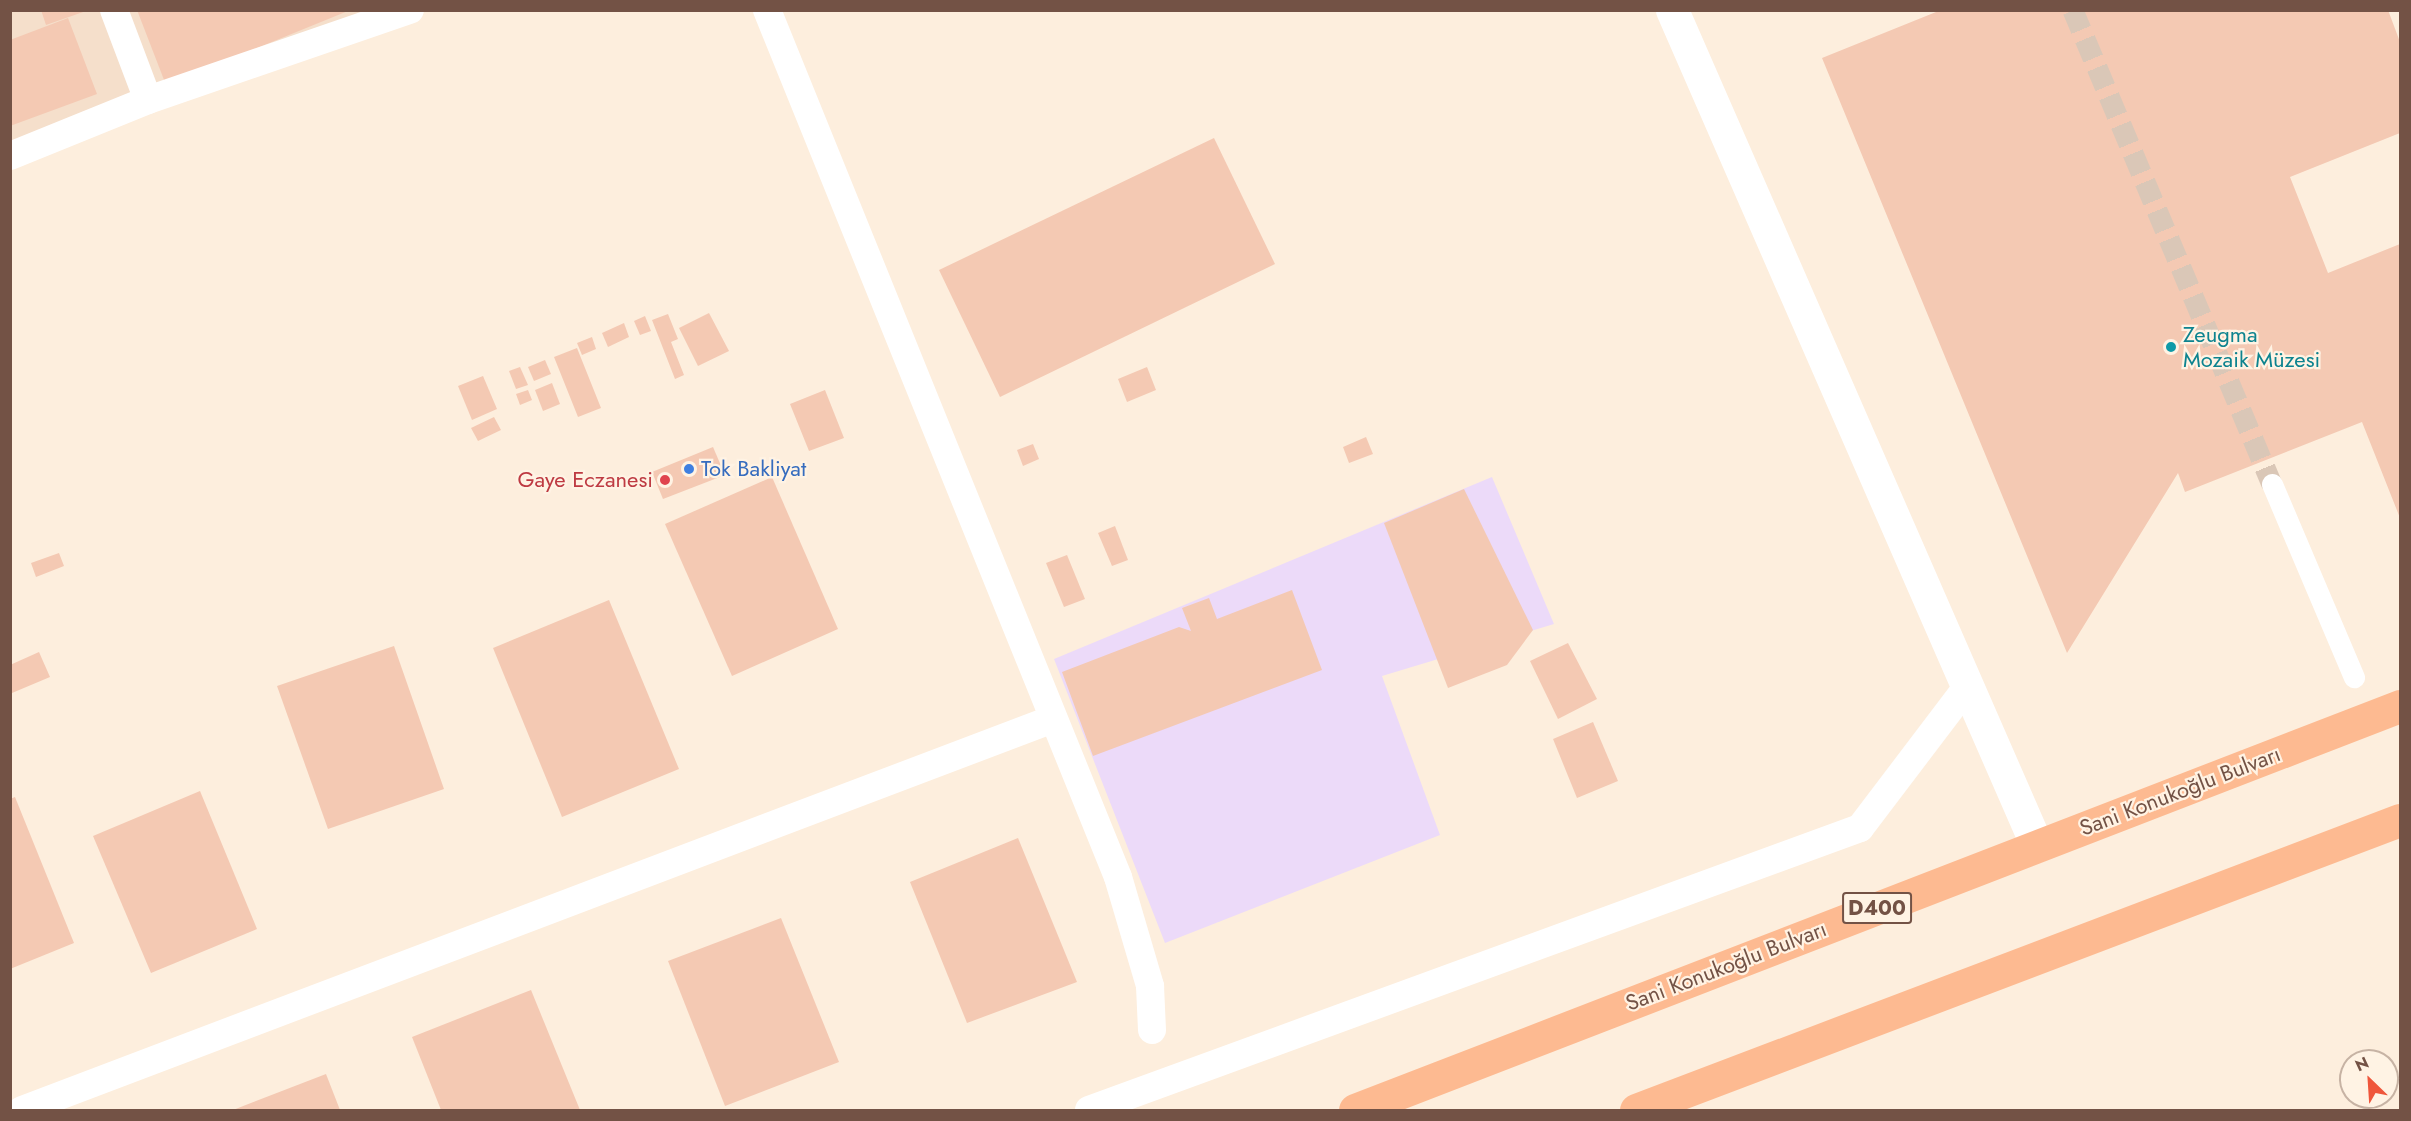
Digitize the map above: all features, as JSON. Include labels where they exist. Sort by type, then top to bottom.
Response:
[{"type":"highway","name":"Sani Konukoğlu Bulvarı","points":[[1354,1110],[2400,706]]},
{"type":"highway","points":[[1636,1110],[2400,820]]},
{"type":"main road","points":[[1672,10],[2037,846]]},
{"type":"street","points":[[114,10],[148,100]]},
{"type":"street","points":[[10,156],[148,100],[410,10]]},
{"type":"street","points":[[766,10],[1118,877],[1150,986],[1152,1030]]},
{"type":"street","points":[[2272,484],[2354,677]]},
{"type":"street","points":[[1089,1110],[1860,828],[1967,687]]},
{"type":"street","points":[[22,1110],[1053,719]]},
{"type":"shaded area","points":[[11,11],[421,11],[11,166]]},
{"type":"shaded area","points":[[1492,477],[1554,624],[1382,676],[1440,835],[1165,943],[1054,659]]},
{"type":"building","points":[[41,10],[86,10],[86,11],[46,25]]},
{"type":"building","points":[[137,10],[348,10],[348,11],[166,85]]},
{"type":"building","name":"Zeugma Mozaik Müzesi","points":[[1941,10],[2388,10],[2400,42],[2400,133],[2290,177],[2328,273],[2400,244],[2400,518],[2362,422],[2185,492],[2178,473],[2067,653],[1822,58]]},
{"type":"building","points":[[68,18],[97,94],[10,126],[10,40]]},
{"type":"building","points":[[1214,138],[1275,264],[1000,397],[939,270]]},
{"type":"building","points":[[709,313],[729,351],[698,366],[679,328]]},
{"type":"building","points":[[668,314],[678,339],[671,342],[684,375],[675,379],[652,320]]},
{"type":"building","points":[[645,316],[651,331],[640,335],[634,321]]},
{"type":"building","points":[[624,323],[629,337],[608,347],[602,333]]},
{"type":"building","points":[[592,337],[596,349],[582,355],[577,343]]},
{"type":"building","points":[[577,348],[601,408],[578,417],[554,357]]},
{"type":"building","points":[[545,360],[551,374],[534,381],[528,367]]},
{"type":"building","points":[[520,367],[528,385],[516,389],[509,371]]},
{"type":"building","points":[[1147,367],[1156,390],[1127,402],[1118,379]]},
{"type":"building","points":[[483,376],[497,409],[472,420],[458,386]]},
{"type":"building","points":[[552,383],[560,404],[543,411],[535,390]]},
{"type":"building","points":[[528,390],[532,400],[520,405],[516,394]]},
{"type":"building","points":[[825,390],[844,438],[809,451],[790,404]]},
{"type":"building","points":[[494,417],[501,430],[478,441],[471,428]]},
{"type":"building","points":[[1366,437],[1373,454],[1349,463],[1343,447]]},
{"type":"building","points":[[1033,444],[1039,459],[1023,466],[1017,450]]},
{"type":"building","points":[[713,447],[725,475],[663,499],[652,472]]},
{"type":"building","points":[[772,477],[838,629],[732,676],[665,524]]},
{"type":"building","points":[[1464,489],[1533,630],[1507,665],[1448,688],[1384,523]]},
{"type":"building","points":[[1115,526],[1128,560],[1112,566],[1098,533]]},
{"type":"building","points":[[59,553],[64,566],[36,577],[31,563]]},
{"type":"building","points":[[1067,555],[1085,599],[1064,607],[1046,563]]},
{"type":"building","points":[[1292,590],[1322,670],[1093,756],[1062,672],[1179,627],[1191,631],[1182,608],[1209,598],[1217,619]]},
{"type":"building","points":[[609,600],[679,769],[562,817],[493,648]]},
{"type":"building","points":[[1568,643],[1597,699],[1558,719],[1530,661]]},
{"type":"building","points":[[394,646],[444,789],[328,829],[277,686]]},
{"type":"building","points":[[39,652],[50,677],[12,693],[10,665]]},
{"type":"building","points":[[1593,722],[1618,781],[1577,798],[1553,739]]},
{"type":"building","points":[[200,791],[257,929],[151,973],[93,836]]},
{"type":"building","points":[[15,797],[74,943],[10,969],[10,799]]},
{"type":"building","points":[[1018,838],[1077,982],[967,1023],[910,882]]},
{"type":"building","points":[[781,918],[839,1062],[725,1106],[668,961]]},
{"type":"building","points":[[531,990],[580,1110],[441,1110],[412,1037]]},
{"type":"building","points":[[326,1074],[340,1110],[233,1110]]},
{"type":"tunnel","points":[[2073,10],[2272,484]]},
{"type":"place","name":"Zeugma Mozaik Müzesi","points":[[2171,347]]},
{"type":"place","name":"Tok Bakliyat","points":[[689,469]]},
{"type":"place","name":"Gaye Eczanesi","points":[[665,480]]}]
